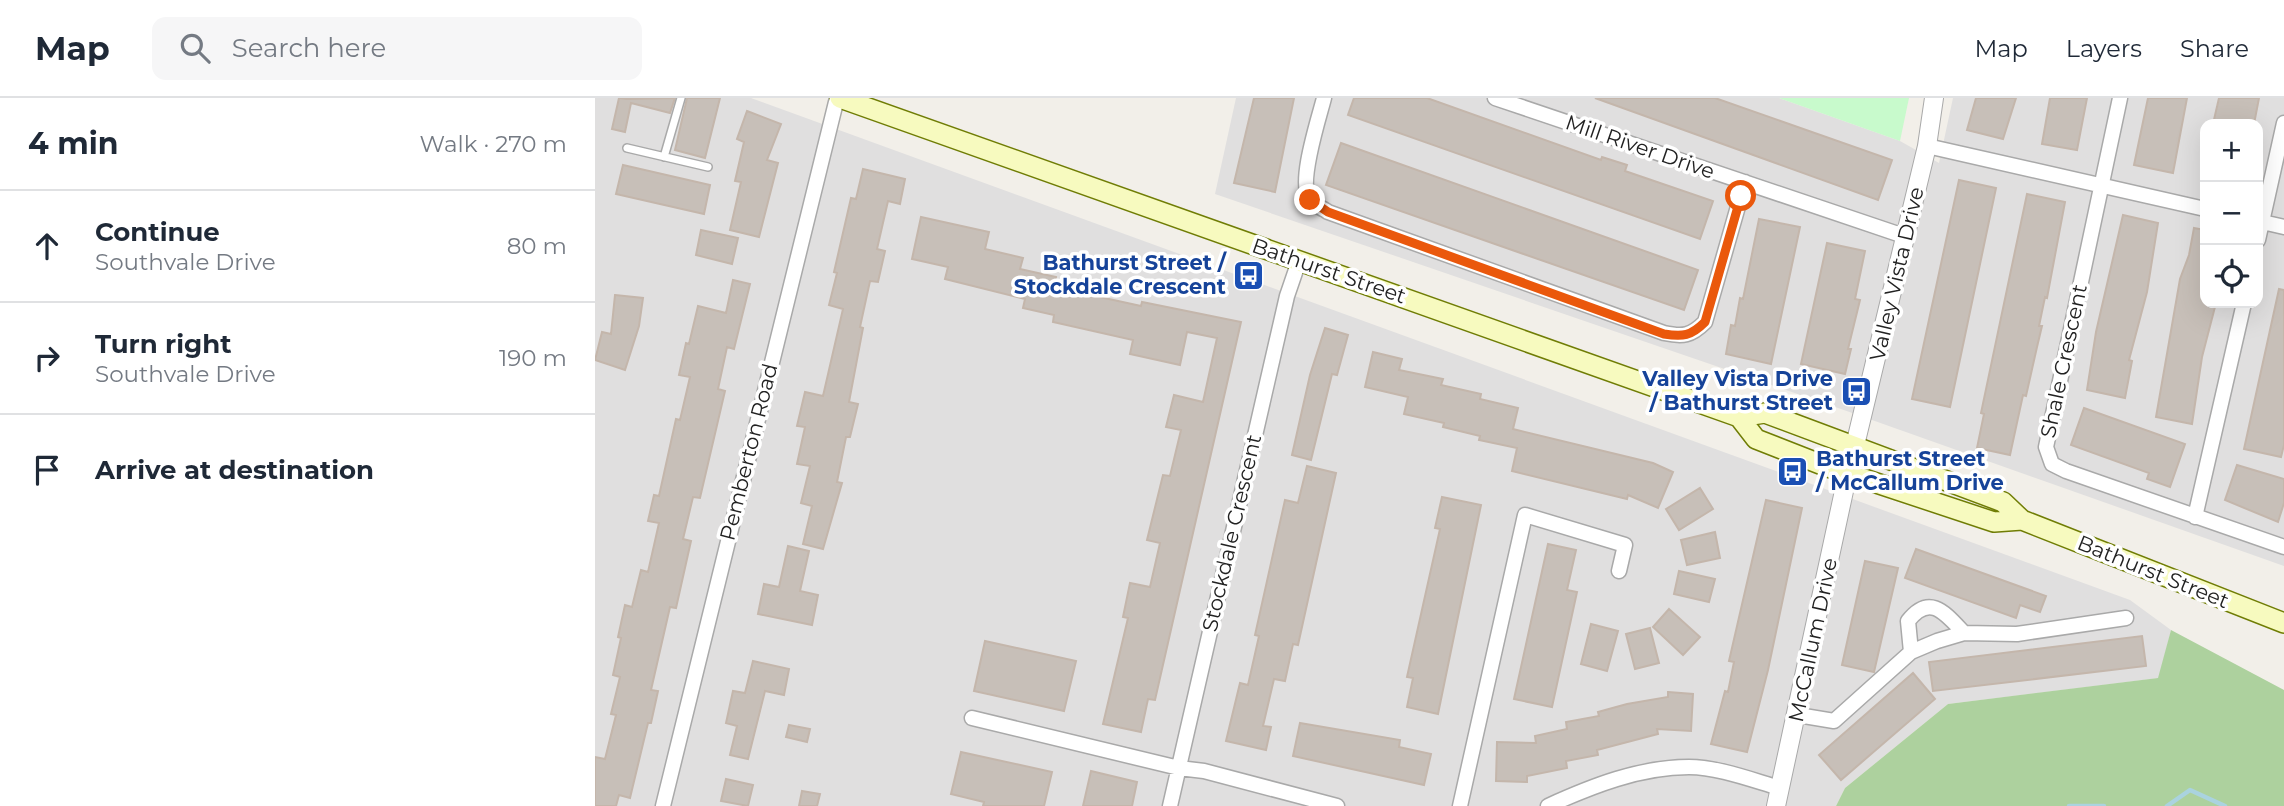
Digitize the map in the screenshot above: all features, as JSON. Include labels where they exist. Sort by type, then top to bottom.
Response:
[{"type":"main road","name":"Bathurst Street","points":[[839,98],[1739,416],[1765,413],[2003,502],[2022,520],[2284,623]]},
{"type":"main road","name":"Bathurst Street","points":[[1739,416],[1756,439],[1849,474],[1994,522],[2022,520]]},
{"type":"street","name":"Pemberton Road","points":[[663,806],[839,98]]},
{"type":"street","points":[[1324,98],[1306,171],[1309,199],[1328,212],[1664,334],[1682,337],[1695,332],[1705,322],[1745,182]]},
{"type":"street","name":"Mill River Drive","points":[[1495,98],[1904,236]]},
{"type":"street","name":"Valley Vista Drive","points":[[1849,474],[1927,146],[1934,98]]},
{"type":"street","name":"Shale Crescent","points":[[2120,98],[2046,447],[2052,464],[2284,547]]},
{"type":"street","points":[[2263,210],[2284,123]]},
{"type":"street","points":[[1927,146],[2200,208]]},
{"type":"street","points":[[2263,223],[2284,227]]},
{"type":"street","name":"Stockdale Crescent","points":[[1170,806],[1287,296],[1299,261]]},
{"type":"street","points":[[2195,517],[2242,308]]},
{"type":"street","name":"McCallum Drive","points":[[1778,797],[1849,474]]},
{"type":"street","points":[[1460,806],[1525,515],[1625,545],[1619,571]]},
{"type":"street","points":[[1911,652],[1908,621],[1917,610],[1932,607],[1944,612],[1964,633]]},
{"type":"street","points":[[1798,715],[1834,721],[1911,652],[1964,633],[2017,634],[2126,618]]},
{"type":"street","points":[[972,718],[1179,768],[1203,771],[1337,806]]},
{"type":"street","points":[[1548,806],[1590,787],[1656,770],[1692,767],[1778,797]]},
{"type":"lane","points":[[664,157],[681,98]]},
{"type":"lane","points":[[627,148],[708,167]]},
{"type":"shaded area","points":[[595,98],[751,98],[2130,600],[2171,630],[2159,678],[1948,704],[1845,788],[1836,806],[595,806]]},
{"type":"shaded area","points":[[1236,98],[1779,98],[1900,141],[1939,163],[1953,98],[2284,98],[2284,566],[1841,409],[1215,194]]},
{"type":"green space","points":[[1779,98],[1909,98],[1900,141]]},
{"type":"green space","points":[[2171,630],[2284,690],[2284,806],[1836,806],[1845,788],[1948,704],[2158,678]]},
{"type":"building","points":[[619,98],[675,98],[670,113],[631,103],[625,132],[612,129]]},
{"type":"building","points":[[687,98],[720,98],[705,158],[675,150]]},
{"type":"building","points":[[1254,98],[1294,98],[1275,192],[1234,183]]},
{"type":"building","points":[[1354,98],[1427,98],[1601,160],[1602,157],[1627,165],[1625,171],[1713,201],[1700,239],[1348,115]]},
{"type":"building","points":[[1595,98],[1715,98],[1892,160],[1878,200]]},
{"type":"building","points":[[1976,98],[2016,98],[2003,139],[1967,130]]},
{"type":"building","points":[[2050,98],[2087,98],[2077,150],[2042,144]]},
{"type":"building","points":[[2148,98],[2187,98],[2173,173],[2134,165]]},
{"type":"building","points":[[2219,98],[2259,98],[2255,119],[2214,119]]},
{"type":"building","points":[[747,111],[781,124],[767,160],[778,163],[759,237],[730,230],[741,182],[735,181],[744,142],[737,139]]},
{"type":"building","points":[[1341,143],[1698,270],[1684,310],[1326,185]]},
{"type":"building","points":[[623,165],[710,185],[704,214],[616,194]]},
{"type":"building","points":[[863,169],[905,179],[900,204],[888,201],[877,249],[885,251],[878,282],[870,281],[849,402],[858,404],[850,437],[846,437],[837,482],[842,483],[823,549],[803,544],[812,506],[801,503],[810,466],[797,464],[805,427],[797,426],[805,392],[823,396],[843,309],[829,305],[837,273],[834,272],[851,198],[856,199]]},
{"type":"building","points":[[1959,180],[1996,188],[1950,407],[1912,399]]},
{"type":"building","points":[[2027,194],[2065,202],[2039,326],[2042,326],[2010,455],[1977,448],[1984,414],[1981,413]]},
{"type":"building","points":[[2123,215],[2158,223],[2147,292],[2129,360],[2132,361],[2125,398],[2087,390],[2096,332]]},
{"type":"building","points":[[921,217],[989,232],[985,249],[1023,258],[1020,269],[1056,277],[1054,287],[1141,306],[1142,302],[1241,322],[1155,700],[1148,699],[1141,732],[1103,724],[1128,618],[1123,617],[1130,583],[1150,587],[1160,543],[1147,540],[1163,475],[1170,476],[1181,430],[1166,427],[1174,395],[1203,402],[1217,338],[1187,332],[1180,365],[1130,354],[1133,340],[1053,322],[1054,315],[1023,308],[1025,299],[945,279],[948,267],[912,259]]},
{"type":"building","points":[[1759,219],[1800,227],[1771,364],[1726,354],[1731,325],[1735,326],[1740,298],[1743,299]]},
{"type":"building","points":[[2194,228],[2200,229],[2200,308],[2215,308],[2202,357],[2192,424],[2156,417],[2180,279],[2189,255]]},
{"type":"building","points":[[701,230],[738,238],[732,264],[696,255]]},
{"type":"building","points":[[1827,243],[1865,251],[1855,299],[1860,300],[1845,374],[1801,364]]},
{"type":"building","points":[[733,280],[750,284],[734,349],[727,347],[718,389],[725,391],[700,498],[693,497],[683,539],[691,541],[676,608],[670,607],[651,690],[658,691],[651,723],[648,723],[630,798],[619,795],[616,806],[595,806],[595,757],[605,759],[616,715],[611,714],[620,677],[613,675],[625,605],[632,607],[641,570],[648,572],[659,523],[648,521],[654,495],[659,496],[676,419],[680,420],[690,377],[679,375],[686,343],[689,344],[698,306],[726,313]]},
{"type":"building","points":[[2279,289],[2284,290],[2284,445],[2281,457],[2244,449]]},
{"type":"building","points":[[615,295],[643,298],[639,326],[625,370],[595,360],[602,332],[611,334]]},
{"type":"building","points":[[1325,328],[1348,335],[1337,375],[1332,374],[1311,460],[1292,455],[1310,375]]},
{"type":"building","points":[[1373,352],[1402,359],[1399,370],[1443,379],[1441,385],[1481,394],[1480,399],[1518,408],[1513,429],[1653,463],[1673,472],[1658,508],[1628,495],[1627,499],[1512,471],[1517,448],[1479,440],[1480,436],[1443,427],[1444,423],[1404,414],[1408,397],[1365,387]]},
{"type":"building","points":[[2084,408],[2185,444],[2170,487],[2147,479],[2149,473],[2071,445]]},
{"type":"building","points":[[2237,465],[2284,479],[2284,503],[2278,522],[2225,500]]},
{"type":"building","points":[[1307,466],[1336,473],[1298,645],[1293,644],[1285,681],[1274,679],[1263,726],[1271,727],[1266,750],[1226,741],[1240,683],[1248,685],[1259,636],[1255,635],[1285,500],[1298,503]]},
{"type":"building","points":[[1700,488],[1713,509],[1679,530],[1666,509]]},
{"type":"building","points":[[1442,497],[1481,505],[1438,714],[1407,707],[1413,678],[1407,677],[1440,529],[1435,528]]},
{"type":"building","points":[[1766,500],[1802,508],[1768,670],[1747,752],[1711,744],[1725,691],[1728,692],[1734,662],[1729,661]]},
{"type":"building","points":[[1715,532],[1720,558],[1687,565],[1681,540]]},
{"type":"building","points":[[1548,544],[1576,550],[1567,590],[1577,592],[1552,707],[1514,699]]},
{"type":"building","points":[[788,546],[809,551],[800,591],[818,595],[812,625],[758,614],[764,584],[779,587]]},
{"type":"building","points":[[1916,549],[2046,596],[2040,612],[2020,605],[2016,618],[1905,578]]},
{"type":"building","points":[[1865,561],[1898,568],[1874,672],[1842,665]]},
{"type":"building","points":[[1679,571],[1715,579],[1709,602],[1674,594]]},
{"type":"building","points":[[1669,609],[1700,637],[1683,655],[1653,627]]},
{"type":"building","points":[[1591,624],[1618,631],[1607,671],[1581,664]]},
{"type":"building","points":[[1650,628],[1659,663],[1635,669],[1626,634]]},
{"type":"building","points":[[2142,636],[2146,666],[1933,691],[1929,662]]},
{"type":"building","points":[[985,641],[1076,661],[1064,711],[974,691]]},
{"type":"building","points":[[753,661],[789,669],[784,695],[765,691],[748,759],[730,755],[737,726],[726,723],[733,691],[745,693]]},
{"type":"building","points":[[1913,673],[1935,699],[1841,780],[1819,755]]},
{"type":"building","points":[[1668,692],[1693,694],[1691,731],[1657,729],[1658,734],[1597,750],[1598,755],[1566,761],[1567,768],[1527,776],[1527,782],[1496,781],[1497,742],[1536,743],[1535,736],[1567,729],[1566,722],[1599,716],[1598,712],[1627,704],[1668,697]]},
{"type":"building","points":[[1300,723],[1400,740],[1399,747],[1431,754],[1424,785],[1293,756]]},
{"type":"building","points":[[789,725],[810,729],[807,742],[786,737]]},
{"type":"building","points":[[961,752],[1052,772],[1044,806],[983,806],[984,802],[951,794]]},
{"type":"building","points":[[1091,771],[1137,782],[1132,806],[1083,806]]},
{"type":"building","points":[[726,779],[753,785],[748,806],[721,801]]},
{"type":"building","points":[[802,791],[820,794],[817,806],[799,806]]},
{"type":"waterway","points":[[2167,806],[2190,790],[2225,806]]},
{"type":"waterway","points":[[2069,806],[2104,806]]},
{"type":"place","name":"Bathurst Street / Stockdale Crescent","points":[[1249,275]]},
{"type":"place","name":"Valley Vista Drive / Bathurst Street","points":[[1856,391]]},
{"type":"place","name":"Bathurst Street / McCallum Drive","points":[[1793,471]]},
{"type":"route","points":[[1310,200],[1328,212],[1664,334],[1682,337],[1695,332],[1705,322],[1741,196]]}]
